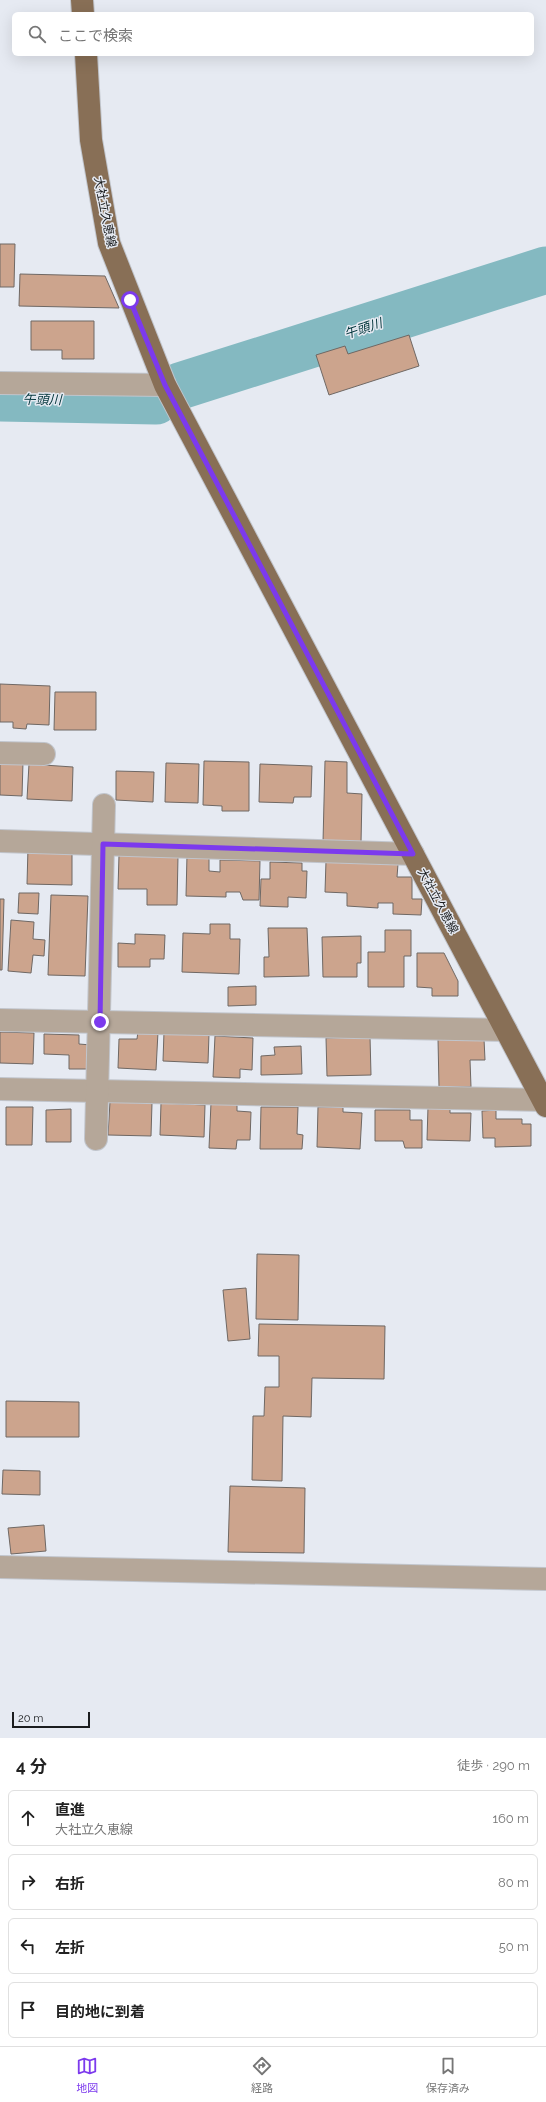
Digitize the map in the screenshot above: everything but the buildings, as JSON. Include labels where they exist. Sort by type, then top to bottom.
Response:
[{"type":"main road","points":[[82,0],[83,12]]},
{"type":"main road","name":"大社立久恵線","points":[[86,56],[91,140],[109,243],[165,385],[545,1103]]},
{"type":"street","points":[[0,383],[165,385]]},
{"type":"street","points":[[0,753],[44,754]]},
{"type":"street","points":[[96,1139],[104,805]]},
{"type":"street","points":[[0,841],[413,854]]},
{"type":"street","points":[[0,1020],[506,1030]]},
{"type":"street","points":[[0,1089],[545,1103]]},
{"type":"street","points":[[0,1567],[546,1579]]},
{"type":"waterway","name":"午頭川","points":[[180,386],[546,270]]},
{"type":"waterway","name":"午頭川","points":[[0,398],[156,401]]},
{"type":"route","points":[[100,1022],[103,844],[413,854],[165,385],[130,300]]}]
